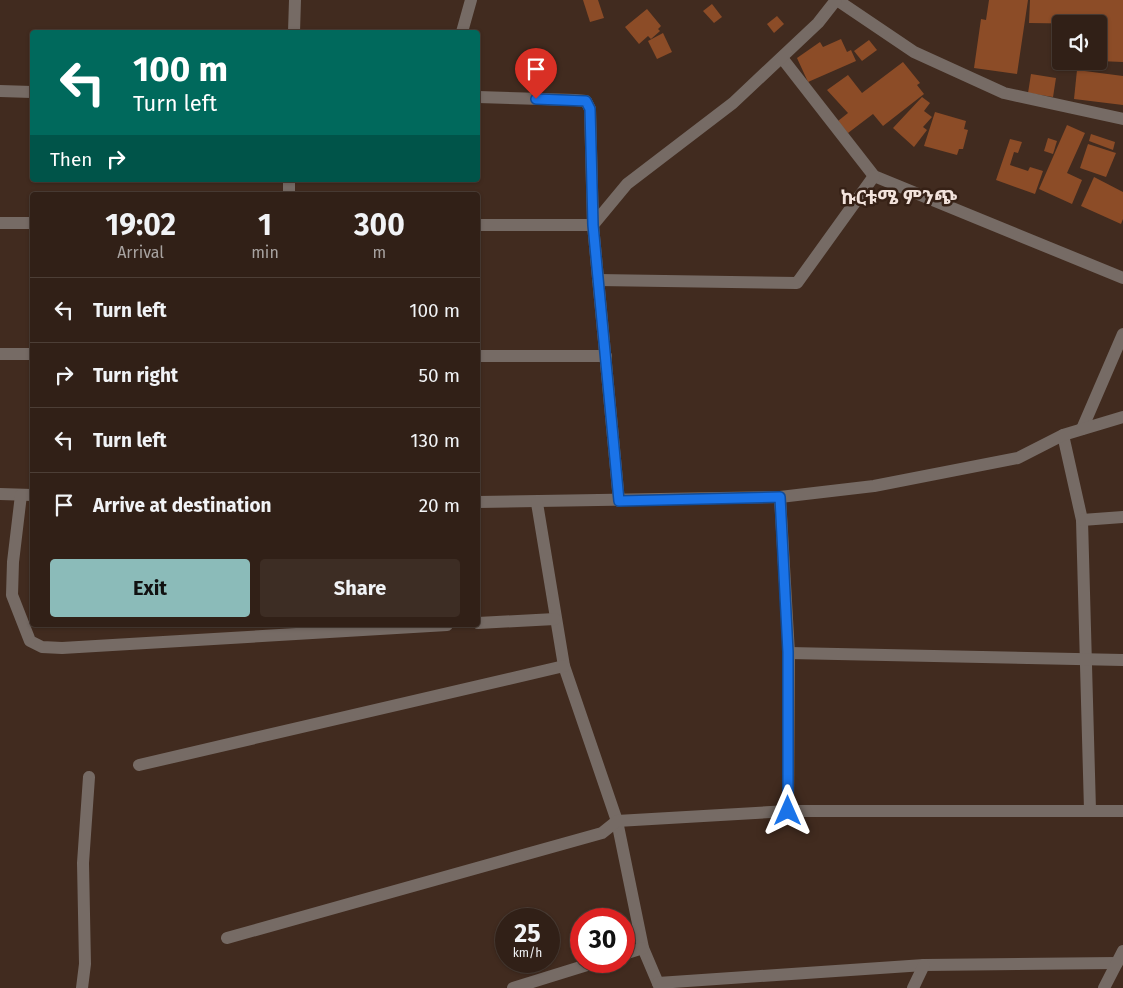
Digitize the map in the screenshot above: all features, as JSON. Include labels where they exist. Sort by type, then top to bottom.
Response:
[{"type":"street","points":[[294,30],[296,0]]},
{"type":"street","points":[[463,30],[471,0]]},
{"type":"street","points":[[593,225],[627,184],[733,103],[818,23],[837,0],[914,52],[1004,93],[1123,119]]},
{"type":"street","points":[[782,58],[874,176],[1123,278]]},
{"type":"street","points":[[0,91],[30,92]]},
{"type":"street","points":[[480,97],[586,101],[590,109],[593,225],[619,501]]},
{"type":"street","points":[[598,280],[780,285],[797,283],[874,176]]},
{"type":"street","points":[[0,223],[30,223]]},
{"type":"street","points":[[480,225],[593,225]]},
{"type":"street","points":[[1082,430],[1123,334]]},
{"type":"street","points":[[0,354],[30,354]]},
{"type":"street","points":[[480,356],[606,356]]},
{"type":"street","points":[[480,502],[537,503],[780,497],[874,486],[1018,458],[1063,435],[1123,417]]},
{"type":"street","points":[[1063,435],[1082,520],[1090,810]]},
{"type":"street","points":[[0,494],[27,495],[13,562],[12,595],[30,641],[36,646],[62,648],[414,627]]},
{"type":"street","points":[[780,497],[788,652],[788,811]]},
{"type":"street","points":[[537,503],[564,666],[617,821],[643,948],[659,986],[924,965],[1117,963]]},
{"type":"street","points":[[1082,520],[1123,517]]},
{"type":"street","points":[[480,623],[555,619]]},
{"type":"street","points":[[788,652],[1123,660]]},
{"type":"street","points":[[139,765],[564,666]]},
{"type":"street","points":[[82,988],[85,964],[83,863],[89,776]]},
{"type":"street","points":[[227,938],[602,832],[617,821],[788,811],[1123,811]]},
{"type":"street","points":[[635,951],[643,948]]},
{"type":"street","points":[[1104,988],[1123,950]]},
{"type":"street","points":[[913,988],[924,965]]},
{"type":"street","points":[[513,988],[570,970]]},
{"type":"building","points":[[583,0],[598,0],[604,18],[590,22]]},
{"type":"building","points":[[989,0],[1028,0],[1017,74],[974,68],[981,19],[986,20]]},
{"type":"building","points":[[1030,0],[1123,0],[1123,62],[1107,61],[1107,15],[1052,15],[1052,23],[1029,23]]},
{"type":"building","points":[[712,4],[722,17],[714,23],[703,11]]},
{"type":"building","points":[[647,9],[661,26],[658,29],[660,31],[651,39],[648,36],[639,44],[625,27]]},
{"type":"building","points":[[777,16],[784,24],[774,33],[767,24]]},
{"type":"building","points":[[663,33],[672,52],[657,59],[648,41]]},
{"type":"building","points":[[841,39],[847,52],[851,50],[856,61],[808,82],[797,58],[820,42],[823,47]]},
{"type":"building","points":[[869,40],[877,50],[862,61],[854,51]]},
{"type":"building","points":[[903,62],[920,83],[917,85],[924,94],[883,126],[873,114],[848,133],[838,121],[848,113],[827,90],[848,75],[862,93]]},
{"type":"building","points":[[1077,70],[1123,76],[1123,105],[1074,99]]},
{"type":"building","points":[[1031,74],[1056,78],[1053,97],[1028,93]]},
{"type":"building","points":[[922,97],[930,103],[924,111],[932,117],[923,127],[927,130],[914,147],[893,128]]},
{"type":"building","points":[[935,112],[966,121],[964,129],[968,130],[963,149],[959,149],[957,155],[924,146]]},
{"type":"building","points":[[1067,125],[1085,133],[1067,173],[1082,180],[1072,204],[1039,189]]},
{"type":"building","points":[[1091,134],[1115,142],[1113,150],[1089,141]]},
{"type":"building","points":[[1048,138],[1057,141],[1053,154],[1044,151]]},
{"type":"building","points":[[1010,139],[1022,142],[1018,153],[1014,152],[1010,165],[1028,171],[1030,167],[1043,171],[1035,194],[996,180]]},
{"type":"building","points":[[1088,144],[1116,153],[1106,177],[1080,168]]},
{"type":"building","points":[[1094,177],[1123,192],[1123,219],[1121,224],[1081,206]]},
{"type":"district","name":"ኩርቱሜ ምንጭ","points":[[899,197]]},
{"type":"route","points":[[536,99],[586,101],[590,109],[593,225],[619,501],[780,497],[788,652],[788,811]]}]
